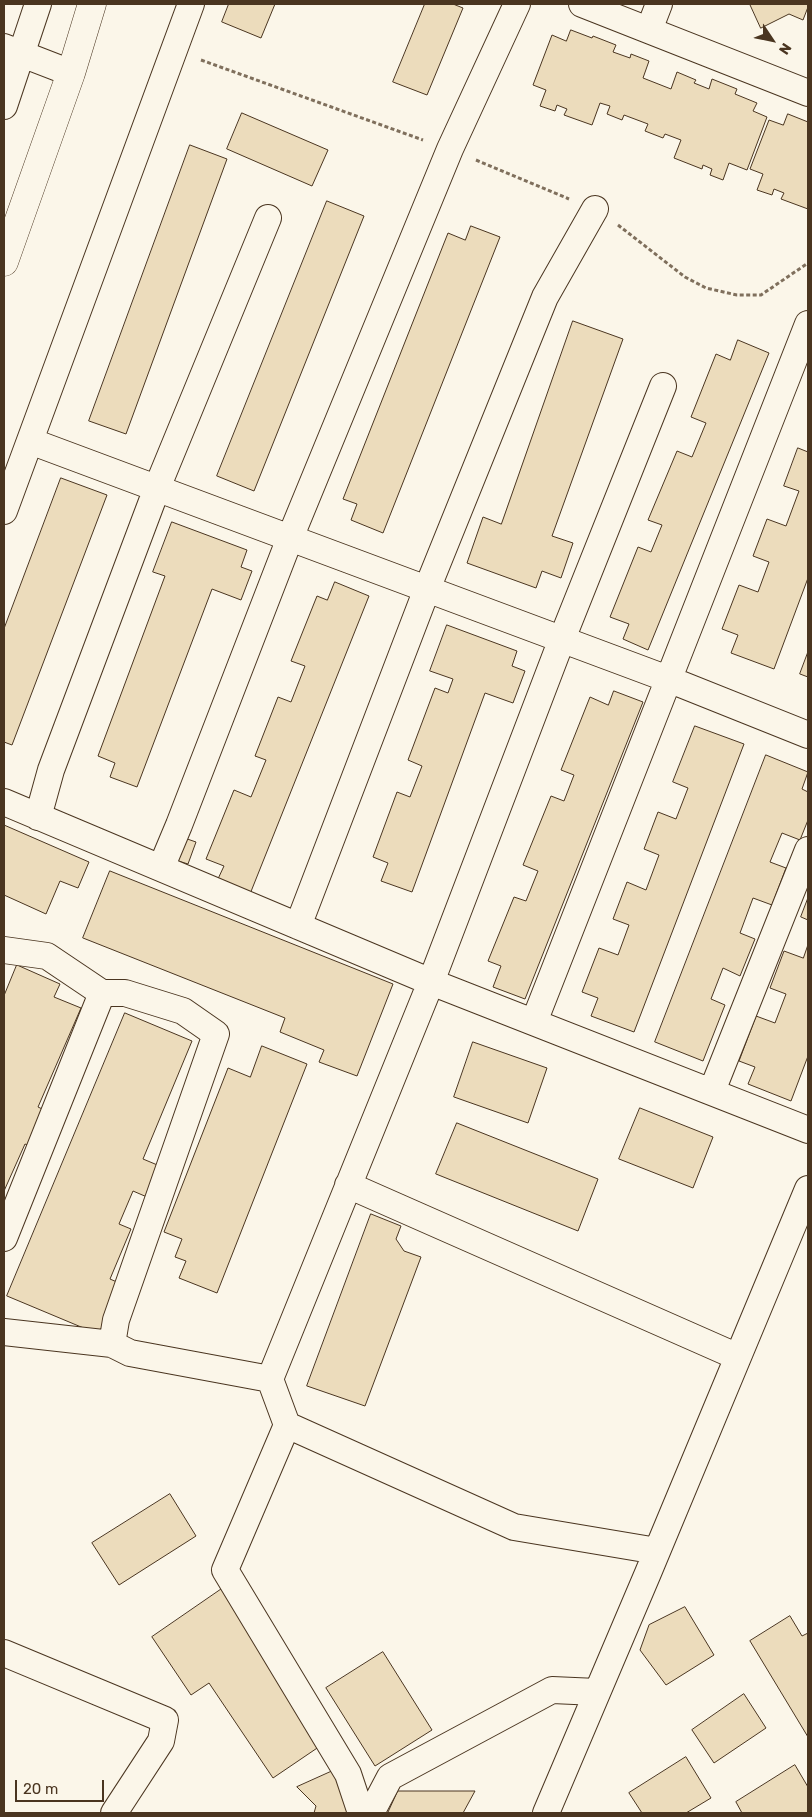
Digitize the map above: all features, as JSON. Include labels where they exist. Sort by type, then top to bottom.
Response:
[{"type":"main road","points":[[4,262],[71,73],[92,4]]},
{"type":"street","points":[[4,106],[13,51],[38,4]]},
{"type":"street","points":[[4,511],[190,4]]},
{"type":"street","points":[[161,868],[290,538],[450,149],[517,4]]},
{"type":"street","points":[[582,4],[808,93]]},
{"type":"street","points":[[649,30],[659,4]]},
{"type":"street","points":[[13,51],[71,73]]},
{"type":"street","points":[[298,926],[427,589],[545,297],[595,209]]},
{"type":"street","points":[[38,817],[51,770],[157,488],[268,218]]},
{"type":"street","points":[[534,1022],[808,324]]},
{"type":"street","points":[[361,1813],[348,1774],[225,1570],[287,1425],[270,1379],[431,982],[562,639],[663,386]]},
{"type":"street","points":[[30,441],[668,679],[808,735]]},
{"type":"street","points":[[4,802],[431,982],[808,1130]]},
{"type":"street","points":[[712,1091],[808,850]]},
{"type":"street","points":[[4,950],[47,956],[102,993],[125,993],[183,1011],[216,1034],[116,1320],[112,1344]]},
{"type":"street","points":[[4,1238],[102,993]]},
{"type":"street","points":[[348,1186],[738,1357]]},
{"type":"street","points":[[546,1813],[738,1357],[799,1242],[808,1189]]},
{"type":"street","points":[[4,1332],[112,1344],[130,1353],[270,1379]]},
{"type":"street","points":[[287,1425],[514,1527],[657,1551]]},
{"type":"street","points":[[4,1653],[165,1720],[161,1741],[114,1813]]},
{"type":"street","points":[[371,1813],[390,1777],[552,1690],[597,1692]]},
{"type":"path","points":[[174,50],[450,149],[595,209],[685,277],[706,288],[737,294],[761,295],[808,263]]},
{"type":"building","points":[[229,4],[275,4],[261,38],[222,22]]},
{"type":"building","points":[[425,4],[453,4],[463,8],[427,95],[393,82]]},
{"type":"building","points":[[750,4],[808,4],[808,7],[803,20],[789,14],[761,28]]},
{"type":"building","points":[[571,30],[616,45],[613,52],[630,58],[631,54],[649,61],[643,78],[671,89],[677,72],[696,80],[694,83],[709,89],[712,79],[737,89],[735,94],[757,103],[753,111],[767,117],[747,170],[729,163],[723,180],[710,175],[712,169],[703,165],[702,169],[674,158],[681,140],[665,134],[663,138],[645,131],[648,124],[624,115],[622,120],[607,114],[610,106],[600,103],[592,125],[564,115],[567,109],[557,105],[555,111],[540,106],[546,90],[533,85],[552,35],[566,41]]},
{"type":"building","points":[[242,113],[328,150],[312,186],[227,149]]},
{"type":"building","points":[[788,114],[808,122],[808,209],[781,199],[784,193],[774,189],[772,195],[757,190],[763,174],[750,169],[769,120],[783,125]]},
{"type":"building","points":[[190,145],[227,159],[126,434],[89,421]]},
{"type":"building","points":[[327,201],[364,216],[254,491],[217,476]]},
{"type":"building","points":[[471,226],[500,237],[383,533],[351,520],[357,504],[343,499],[448,233],[465,240]]},
{"type":"building","points":[[573,321],[623,339],[552,536],[573,543],[561,578],[542,571],[536,588],[467,563],[483,517],[501,524]]},
{"type":"building","points":[[738,340],[769,353],[648,650],[623,639],[629,624],[610,617],[638,547],[651,552],[662,525],[648,520],[677,451],[692,457],[706,423],[691,417],[716,354],[730,360]]},
{"type":"building","points":[[798,448],[808,452],[808,578],[774,669],[731,653],[738,635],[722,629],[739,585],[758,592],[769,562],[753,556],[767,519],[786,526],[799,491],[784,486]]},
{"type":"building","points":[[61,478],[107,495],[12,745],[4,742],[4,629]]},
{"type":"building","points":[[172,522],[247,550],[241,567],[252,571],[241,600],[212,589],[137,787],[110,777],[115,763],[98,756],[165,576],[153,572]]},
{"type":"building","points":[[335,582],[369,596],[250,894],[217,881],[224,866],[206,859],[234,790],[251,797],[266,760],[255,756],[278,697],[291,702],[305,666],[291,661],[317,596],[327,600]]},
{"type":"building","points":[[447,625],[517,651],[512,666],[525,671],[513,703],[485,693],[412,892],[381,881],[388,863],[373,857],[397,792],[410,797],[422,766],[408,760],[435,688],[448,693],[453,679],[430,671]]},
{"type":"building","points":[[808,652],[808,677],[800,674]]},
{"type":"building","points":[[614,691],[643,702],[525,999],[493,987],[501,966],[488,961],[514,897],[526,901],[538,871],[523,865],[551,796],[564,801],[574,775],[561,770],[590,697],[608,705]]},
{"type":"building","points":[[695,726],[744,744],[634,1032],[591,1016],[598,998],[582,992],[599,948],[618,955],[629,925],[613,919],[627,882],[646,890],[659,855],[644,849],[658,812],[676,819],[688,788],[673,782]]},
{"type":"building","points":[[766,755],[808,772],[802,789],[808,792],[808,820],[800,840],[782,833],[770,862],[786,868],[772,905],[753,898],[740,933],[755,939],[740,976],[723,968],[711,999],[725,1005],[703,1061],[655,1042]]},
{"type":"building","points":[[4,825],[89,862],[78,888],[60,881],[46,914],[4,895]]},
{"type":"building","points":[[170,833],[196,842],[188,864],[162,856]]},
{"type":"building","points":[[110,871],[393,984],[357,1076],[319,1062],[324,1050],[280,1032],[285,1018],[83,938]]},
{"type":"building","points":[[808,898],[808,920],[801,917]]},
{"type":"building","points":[[808,945],[808,1056],[791,1101],[748,1084],[755,1067],[739,1061],[756,1016],[775,1023],[786,994],[770,988],[784,951],[803,958]]},
{"type":"building","points":[[17,965],[60,984],[54,997],[81,1008],[38,1107],[55,1115],[39,1150],[25,1144],[4,1191],[4,996]]},
{"type":"building","points":[[125,1013],[192,1041],[143,1159],[167,1169],[154,1200],[133,1191],[119,1224],[131,1229],[110,1279],[126,1286],[105,1337],[7,1296]]},
{"type":"building","points":[[473,1042],[547,1068],[528,1123],[454,1097]]},
{"type":"building","points":[[262,1046],[307,1064],[217,1293],[179,1278],[186,1261],[175,1257],[182,1239],[164,1232],[228,1068],[250,1077]]},
{"type":"building","points":[[640,1108],[713,1137],[693,1188],[619,1159]]},
{"type":"building","points":[[457,1123],[598,1179],[578,1231],[436,1174]]},
{"type":"building","points":[[371,1214],[401,1226],[396,1239],[404,1251],[421,1257],[365,1406],[307,1386]]},
{"type":"building","points":[[170,1494],[196,1536],[119,1585],[92,1543]]},
{"type":"building","points":[[226,1586],[329,1740],[273,1778],[209,1683],[191,1695],[152,1637]]},
{"type":"building","points":[[685,1607],[714,1655],[666,1685],[640,1650],[649,1625]]},
{"type":"building","points":[[790,1616],[802,1636],[808,1633],[808,1737],[750,1641]]},
{"type":"building","points":[[383,1652],[432,1730],[375,1766],[326,1688]]},
{"type":"building","points":[[744,1694],[766,1728],[714,1763],[692,1730]]},
{"type":"building","points":[[686,1757],[711,1798],[686,1813],[642,1813],[629,1793]]},
{"type":"building","points":[[346,1765],[359,1813],[314,1813],[316,1806],[297,1787]]},
{"type":"building","points":[[795,1765],[808,1787],[808,1813],[742,1813],[736,1802]]},
{"type":"building","points":[[398,1791],[475,1791],[463,1813],[388,1813]]}]
